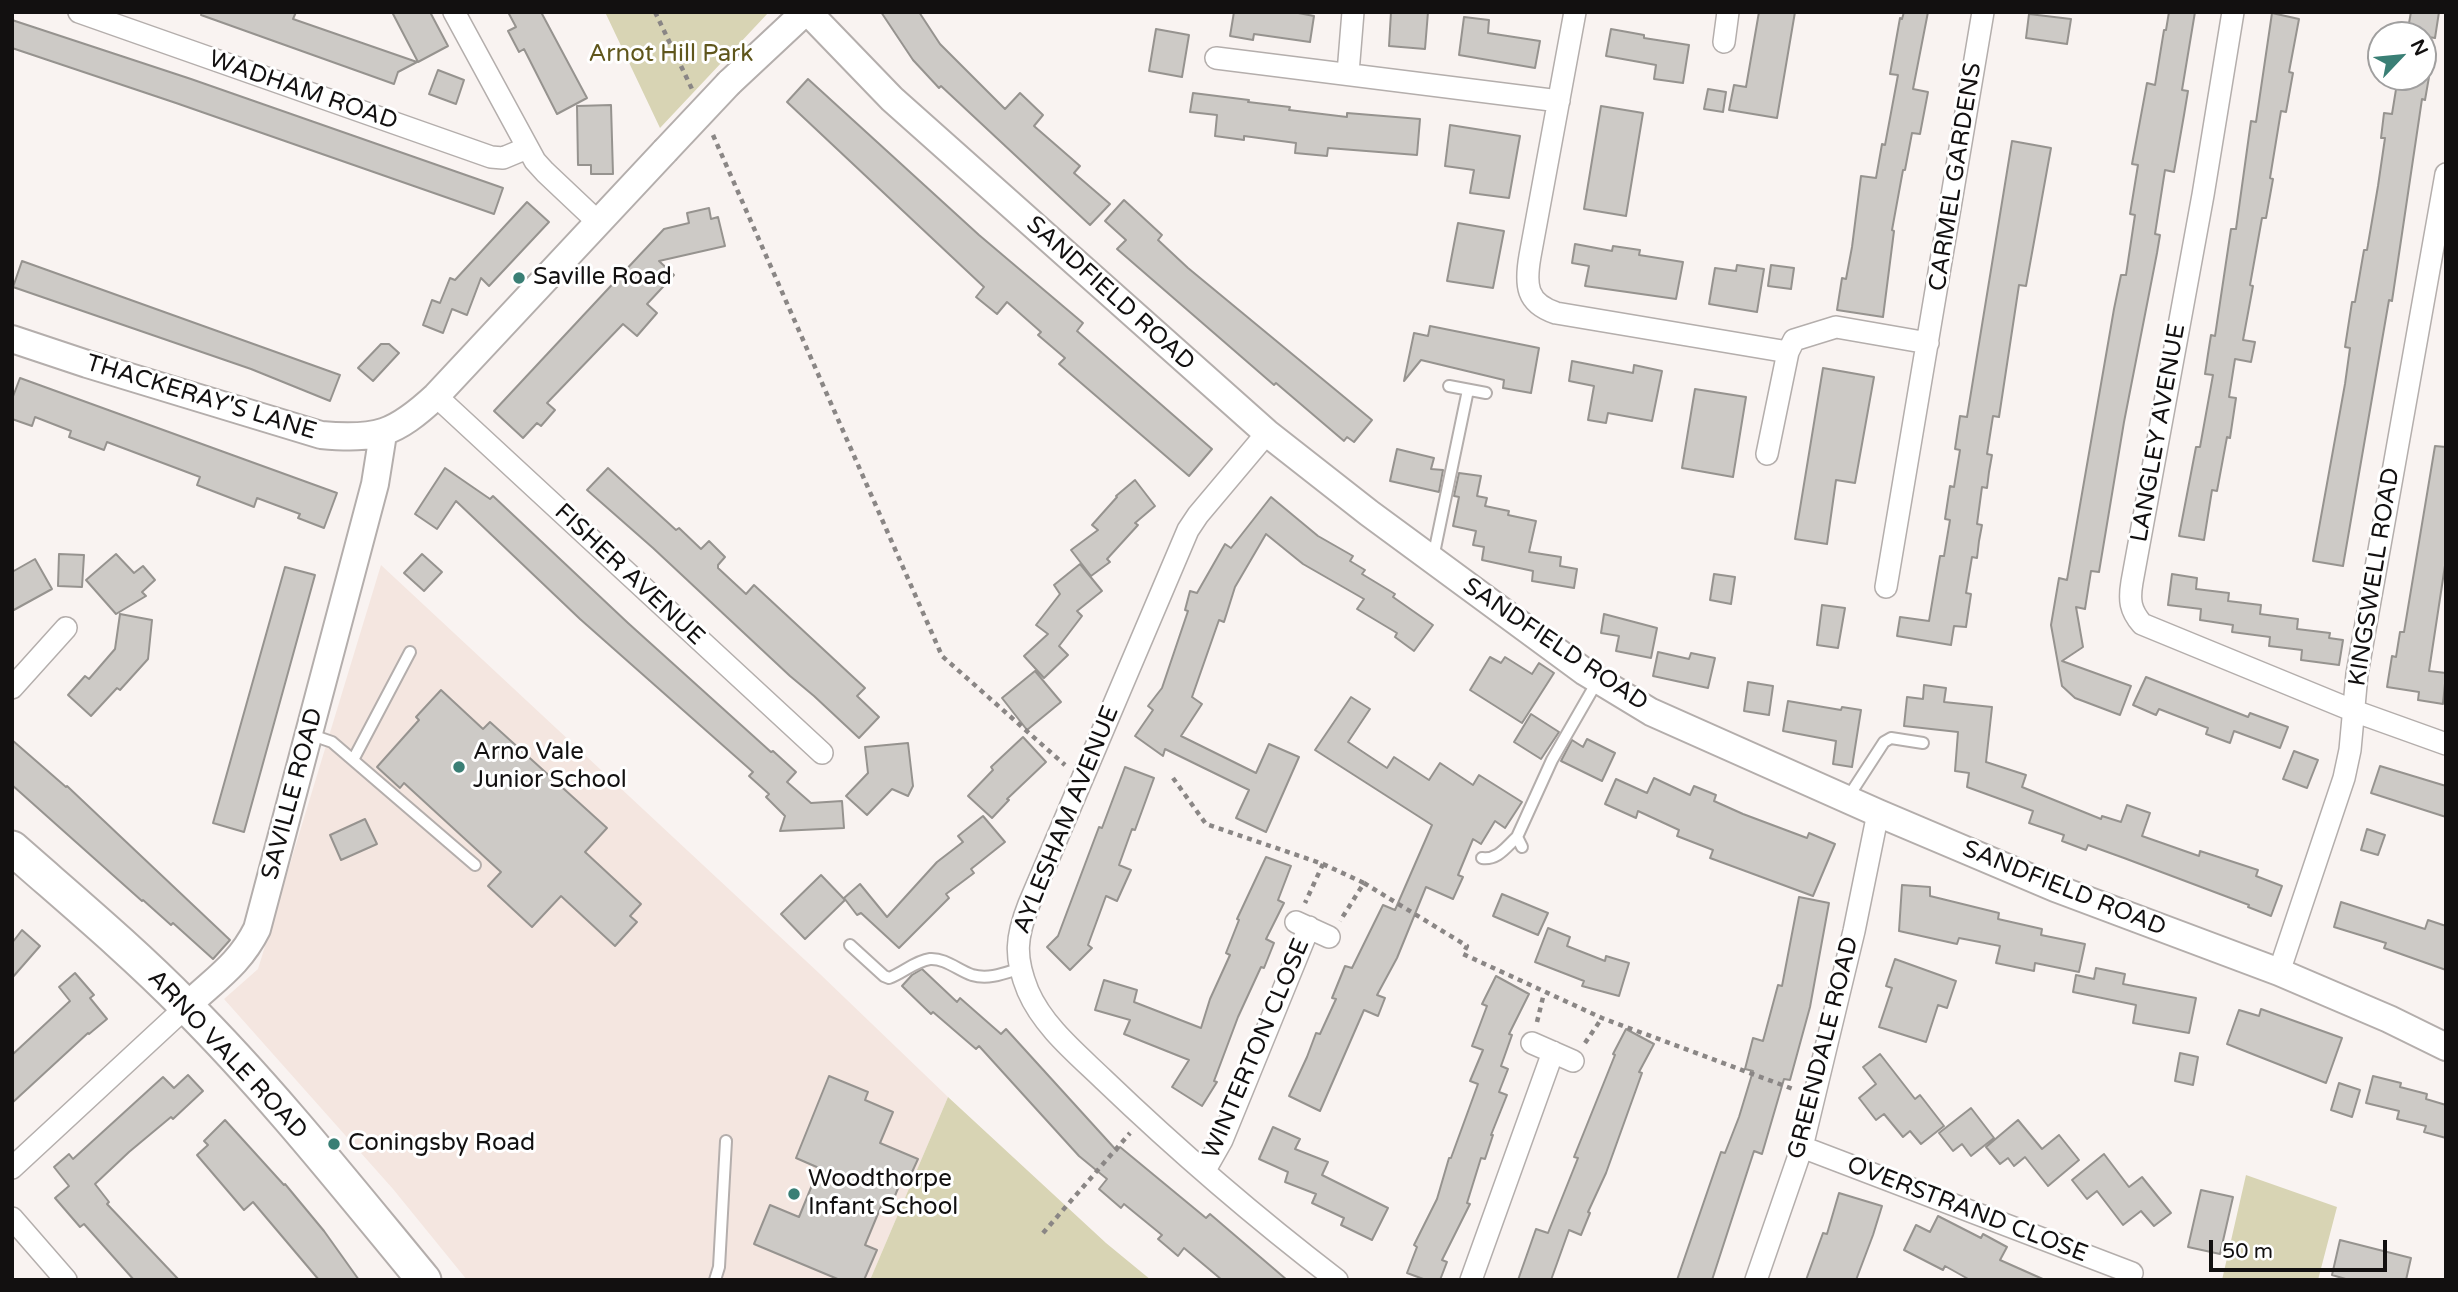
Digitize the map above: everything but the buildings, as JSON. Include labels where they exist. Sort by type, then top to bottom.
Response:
[{"type":"main road","name":"ARNO VALE ROAD","points":[[12,848],[187,1006],[245,1069],[424,1280]]},
{"type":"street","name":"WADHAM ROAD","points":[[79,12],[491,157],[503,158],[527,148]]},
{"type":"street","points":[[454,12],[527,148],[545,173],[599,223]]},
{"type":"street","name":"THACKERAY'S LANE","points":[[12,339],[321,435],[345,437],[383,434],[414,417],[436,396],[729,83],[807,12]]},
{"type":"street","name":"SANDFIELD ROAD","points":[[807,12],[892,99],[1267,433],[1433,561],[1598,680],[1651,712],[1878,813],[2055,888],[2279,972],[2389,1019],[2446,1047]]},
{"type":"street","points":[[1348,73],[1353,12]]},
{"type":"street","points":[[1574,12],[1527,277],[1530,294],[1540,307],[1556,313],[1788,352]]},
{"type":"street","points":[[1724,42],[1728,12]]},
{"type":"street","name":"CARMEL GARDENS","points":[[1886,587],[1983,12]]},
{"type":"street","name":"LANGLEY AVENUE","points":[[2233,12],[2203,195],[2132,582],[2132,612],[2142,624],[2354,711],[2446,744]]},
{"type":"street","points":[[1216,58],[1559,101]]},
{"type":"street","name":"KINGSWELL ROAD","points":[[2279,972],[2344,778],[2350,750],[2357,674],[2446,174]]},
{"type":"street","points":[[1767,454],[1788,352],[1794,340],[1836,327],[1928,343]]},
{"type":"street","name":"FISHER AVENUE","points":[[436,396],[822,754]]},
{"type":"street","name":"AYLESHAM AVENUE","points":[[1267,433],[1188,530],[1019,928],[1018,955],[1029,993],[1062,1039],[1143,1118],[1296,1249],[1337,1280]]},
{"type":"street","name":"SAVILLE ROAD","points":[[187,1006],[233,965],[247,949],[257,929],[375,485],[383,434]]},
{"type":"street","points":[[12,688],[66,628]]},
{"type":"street","name":"GREENDALE ROAD","points":[[1756,1280],[1802,1147],[1854,931],[1878,813]]},
{"type":"street","points":[[1302,925],[1329,937]]},
{"type":"street","name":"WINTERTON CLOSE","points":[[1205,1170],[1222,1140],[1302,925]]},
{"type":"street","points":[[12,1168],[187,1006]]},
{"type":"street","points":[[1532,1043],[1573,1061]]},
{"type":"street","points":[[1471,1280],[1553,1052]]},
{"type":"street","name":"OVERSTRAND CLOSE","points":[[1802,1147],[2132,1273]]},
{"type":"street","points":[[12,1218],[66,1280]]},
{"type":"street","points":[[2089,1280],[2096,1259]]},
{"type":"lane","points":[[1448,386],[1486,393]]},
{"type":"lane","points":[[1433,561],[1468,390]]},
{"type":"lane","points":[[353,761],[411,652]]},
{"type":"lane","points":[[1482,858],[1497,857],[1519,842],[1552,760],[1598,680]]},
{"type":"lane","points":[[309,734],[332,742],[475,866]]},
{"type":"lane","points":[[1847,799],[1884,741],[1891,738],[1923,743]]},
{"type":"lane","points":[[850,945],[889,978],[927,960],[938,959],[982,977],[1021,968]]},
{"type":"lane","points":[[715,1280],[719,1267],[726,1141]]},
{"type":"path","points":[[656,12],[696,98]]},
{"type":"path","points":[[713,134],[942,656],[1081,779]]},
{"type":"path","points":[[1173,778],[1206,824],[1323,864],[1364,883],[1466,946],[1463,954],[1602,1018],[1814,1097]]},
{"type":"path","points":[[1302,925],[1323,864]]},
{"type":"path","points":[[1329,937],[1364,883]]},
{"type":"path","points":[[1532,1043],[1544,993]]},
{"type":"path","points":[[1573,1061],[1602,1018]]},
{"type":"path","points":[[1043,1233],[1143,1118]]},
{"type":"shaded area","name":"Arno Vale Junior School","points":[[381,565],[820,974],[948,1097],[870,1280],[467,1280],[393,1189],[224,999],[258,969]]},
{"type":"green space","name":"Arnot Hill Park","points":[[605,12],[769,12],[660,128]]},
{"type":"green space","points":[[948,1097],[1106,1243],[1151,1280],[870,1280]]},
{"type":"green space","points":[[2246,1175],[2337,1207],[2318,1280],[2222,1280]]},
{"type":"place","name":"Saville Road","points":[[519,278]]},
{"type":"place","name":"Arno Vale Junior School","points":[[459,767]]},
{"type":"place","name":"Coningsby Road","points":[[334,1144]]},
{"type":"place","name":"Woodthorpe Infant School","points":[[794,1194]]}]
